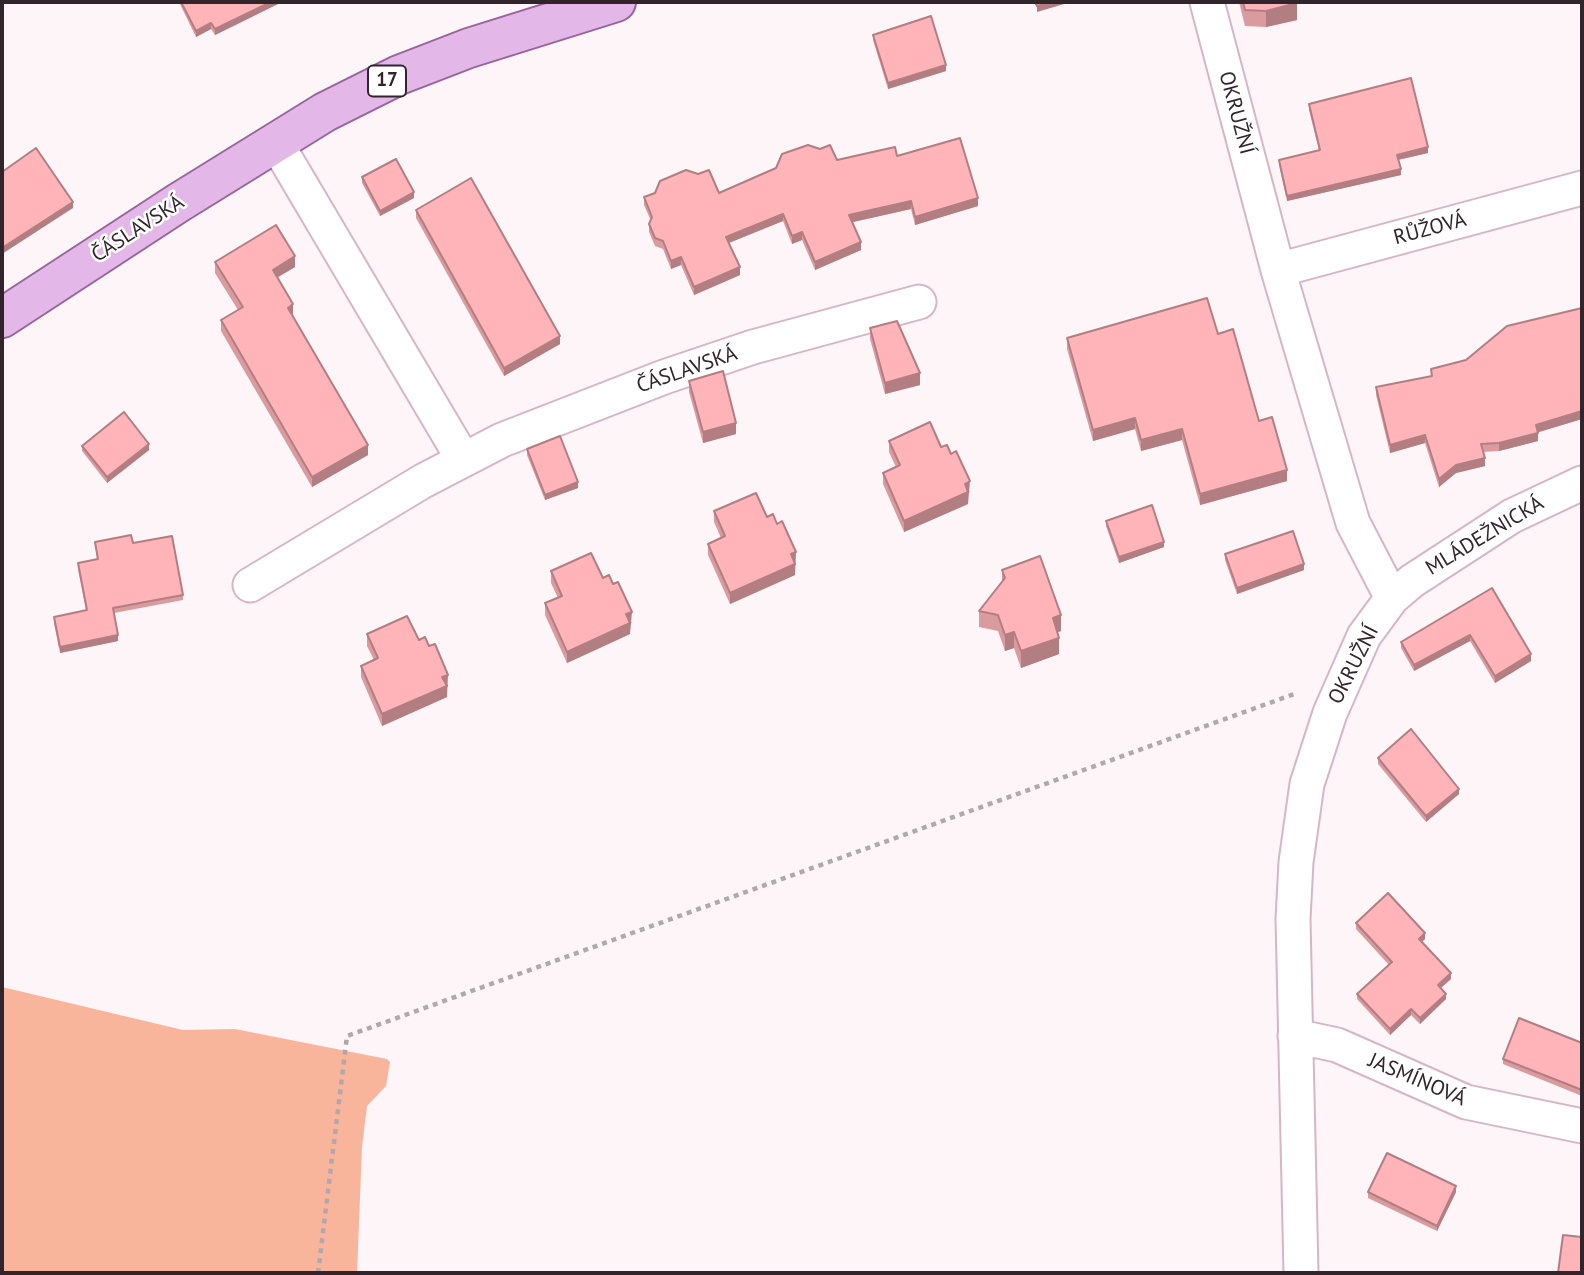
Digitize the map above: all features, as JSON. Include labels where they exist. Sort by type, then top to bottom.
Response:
[{"type":"main road","name":"ČÁSLAVSKÁ","points":[[2,318],[275,141],[399,75],[481,44],[616,2]]},
{"type":"street","name":"OKRUŽNÍ","points":[[1206,2],[1278,270],[1353,523],[1392,598],[1364,636],[1317,747],[1301,821],[1293,919],[1301,1273]]},
{"type":"street","points":[[275,141],[463,459]]},
{"type":"street","name":"RŮŽOVÁ","points":[[1278,270],[1582,188]]},
{"type":"street","name":"ČÁSLAVSKÁ","points":[[250,584],[463,459],[564,415],[753,347],[919,302]]},
{"type":"street","name":"MLÁDEŽNICKÁ","points":[[1392,598],[1412,581],[1512,516],[1578,493]]},
{"type":"street","name":"JASMÍNOVÁ","points":[[1294,1036],[1337,1045],[1465,1102],[1582,1126]]},
{"type":"path","points":[[317,1273],[347,1037],[1346,676]]},
{"type":"shaded area","points":[[2,987],[183,1030],[235,1029],[387,1059],[390,1062],[386,1086],[367,1106],[362,1147],[357,1273],[2,1273]]},
{"type":"building","points":[[181,2],[271,2],[215,29],[211,23],[196,31]]},
{"type":"building","points":[[1035,2],[1052,2],[1037,6]]},
{"type":"building","points":[[1243,2],[1297,3],[1266,11],[1245,10]]},
{"type":"building","points":[[931,16],[946,65],[888,83],[873,35]]},
{"type":"building","points":[[1411,78],[1428,147],[1397,155],[1401,169],[1287,196],[1279,160],[1320,150],[1309,104]]},
{"type":"building","points":[[960,138],[978,198],[915,217],[911,201],[849,215],[861,242],[815,262],[802,232],[792,236],[783,214],[726,237],[740,267],[694,287],[681,257],[671,261],[663,241],[655,238],[649,224],[652,217],[644,197],[655,193],[660,181],[686,170],[698,174],[709,170],[719,193],[776,168],[782,154],[808,145],[820,149],[830,145],[837,160],[895,147],[897,156]]},
{"type":"building","points":[[36,148],[73,202],[2,248],[2,172]]},
{"type":"building","points":[[396,159],[414,192],[380,211],[362,177]]},
{"type":"building","points":[[471,178],[560,336],[504,368],[416,210]]},
{"type":"building","points":[[276,225],[295,256],[273,270],[293,304],[288,308],[368,445],[312,477],[221,320],[243,307],[215,262]]},
{"type":"building","points":[[1207,298],[1218,334],[1233,329],[1259,421],[1272,417],[1287,470],[1200,494],[1182,429],[1141,440],[1135,418],[1093,430],[1067,338]]},
{"type":"building","points":[[1582,308],[1582,411],[1536,425],[1538,433],[1499,443],[1481,444],[1485,458],[1456,465],[1439,479],[1425,435],[1390,445],[1376,387],[1432,376],[1431,369],[1466,360],[1507,326]]},
{"type":"building","points":[[897,321],[920,373],[885,383],[870,328]]},
{"type":"building","points":[[723,371],[736,423],[703,432],[689,381]]},
{"type":"building","points":[[124,412],[149,444],[107,477],[82,446]]},
{"type":"building","points":[[930,422],[941,447],[947,445],[951,454],[956,451],[970,481],[965,484],[968,492],[904,521],[883,473],[900,465],[889,441]]},
{"type":"building","points":[[560,436],[578,482],[545,495],[527,449]]},
{"type":"building","points":[[756,493],[767,517],[773,514],[777,524],[782,521],[796,552],[791,554],[795,564],[730,593],[708,544],[725,536],[714,511]]},
{"type":"building","points":[[1152,505],[1164,542],[1119,557],[1106,521]]},
{"type":"building","points":[[1293,531],[1304,564],[1237,588],[1225,554]]},
{"type":"building","points":[[131,535],[133,543],[172,536],[183,595],[113,608],[118,635],[60,647],[54,617],[87,610],[78,563],[98,559],[95,542]]},
{"type":"building","points":[[591,553],[603,578],[609,575],[613,584],[618,582],[632,612],[626,614],[630,623],[567,652],[545,603],[562,596],[551,571]]},
{"type":"building","points":[[1040,556],[1061,615],[1053,618],[1059,638],[1021,651],[1014,632],[1005,635],[998,615],[979,611],[1005,578],[1002,570]]},
{"type":"building","points":[[1492,588],[1531,654],[1495,676],[1470,635],[1414,665],[1401,642]]},
{"type":"building","points":[[407,616],[419,640],[425,637],[429,646],[435,644],[448,675],[442,677],[447,686],[382,714],[361,666],[378,658],[367,634]]},
{"type":"building","points":[[1411,729],[1459,789],[1426,816],[1378,758]]},
{"type":"building","points":[[1388,893],[1425,933],[1419,939],[1451,973],[1438,985],[1446,994],[1420,1018],[1411,1009],[1390,1029],[1357,994],[1392,962],[1356,923]]},
{"type":"building","points":[[1519,1018],[1582,1043],[1582,1090],[1503,1059]]},
{"type":"building","points":[[1387,1153],[1456,1186],[1437,1226],[1368,1192]]},
{"type":"building","points":[[1563,1235],[1582,1237],[1582,1273],[1558,1273]]}]
